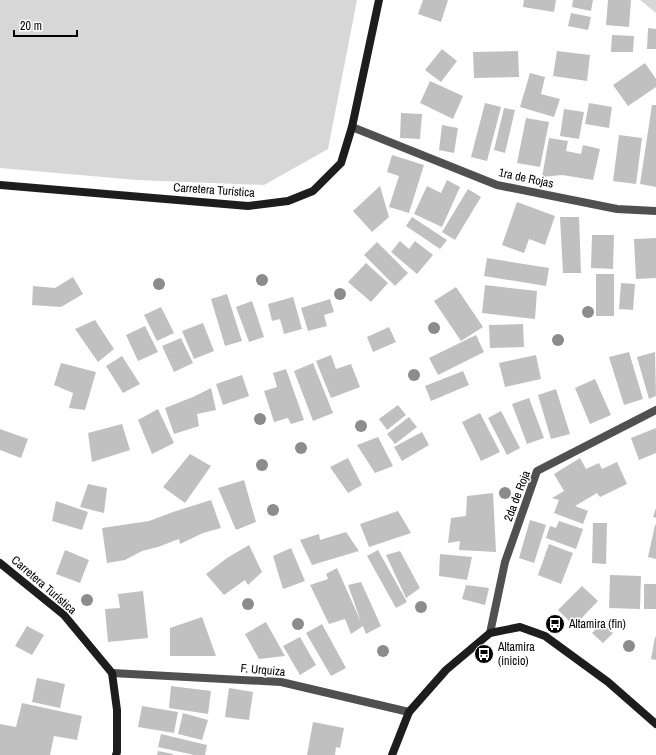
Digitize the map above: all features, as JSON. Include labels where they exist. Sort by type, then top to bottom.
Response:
[{"type":"main road","name":"Carretera Turística","points":[[0,185],[248,206],[288,201],[313,191],[341,163],[352,127],[379,0]]},
{"type":"main road","name":"Carretera Turística","points":[[0,563],[64,615],[112,673]]},
{"type":"main road","points":[[392,755],[409,712],[446,670],[490,634],[520,627],[545,636],[608,682],[656,724]]},
{"type":"main road","points":[[112,673],[117,710],[116,755]]},
{"type":"street","name":"1ra de Rojas","points":[[352,127],[497,185],[617,208],[656,211]]},
{"type":"street","name":"2da de Roja","points":[[490,634],[505,562],[537,471],[656,410]]},
{"type":"street","name":"F. Urquiza","points":[[112,673],[281,682],[409,712]]},
{"type":"shaded area","points":[[0,0],[357,0],[328,149],[264,185],[137,180],[0,168]]},
{"type":"shaded area","points":[[640,0],[656,0],[656,13]]},
{"type":"building","points":[[423,0],[448,0],[441,22],[418,14]]},
{"type":"building","points":[[524,0],[556,0],[554,12],[523,7]]},
{"type":"building","points":[[573,0],[593,0],[591,11],[572,7]]},
{"type":"building","points":[[608,0],[631,0],[629,27],[606,25]]},
{"type":"building","points":[[571,13],[591,17],[588,30],[568,26]]},
{"type":"building","points":[[648,28],[656,29],[656,49],[647,49]]},
{"type":"building","points":[[612,35],[634,36],[633,52],[611,52]]},
{"type":"building","points":[[442,49],[457,61],[441,82],[425,70]]},
{"type":"building","points":[[518,51],[519,77],[474,78],[473,52]]},
{"type":"building","points":[[557,51],[590,55],[587,81],[553,76]]},
{"type":"building","points":[[645,63],[656,79],[656,87],[628,106],[613,85]]},
{"type":"building","points":[[530,73],[545,77],[541,94],[560,99],[554,117],[520,107]]},
{"type":"building","points":[[430,81],[463,96],[453,119],[420,103]]},
{"type":"building","points":[[485,103],[501,107],[487,161],[471,157]]},
{"type":"building","points":[[589,103],[612,107],[609,128],[585,124]]},
{"type":"building","points":[[652,105],[656,105],[656,187],[640,184]]},
{"type":"building","points":[[504,108],[515,110],[505,153],[494,150]]},
{"type":"building","points":[[564,109],[584,112],[579,139],[560,136]]},
{"type":"building","points":[[401,113],[422,114],[420,139],[400,138]]},
{"type":"building","points":[[526,118],[549,122],[540,167],[517,163]]},
{"type":"building","points":[[442,125],[458,128],[454,153],[439,150]]},
{"type":"building","points":[[619,135],[642,138],[636,184],[613,181]]},
{"type":"building","points":[[549,138],[568,141],[566,151],[581,154],[583,145],[600,149],[593,180],[562,175],[542,177]]},
{"type":"building","points":[[392,155],[424,165],[409,213],[389,207],[399,176],[387,172]]},
{"type":"building","points":[[447,180],[460,187],[442,227],[414,214],[427,186],[441,193]]},
{"type":"building","points":[[380,186],[389,217],[372,232],[353,211]]},
{"type":"building","points":[[468,189],[481,197],[455,240],[442,232]]},
{"type":"building","points":[[517,202],[555,216],[545,245],[529,239],[524,253],[502,245]]},
{"type":"building","points":[[412,217],[447,240],[440,249],[406,226]]},
{"type":"building","points":[[560,217],[579,217],[581,273],[563,273]]},
{"type":"building","points":[[592,235],[614,235],[613,269],[591,268]]},
{"type":"building","points":[[656,238],[656,278],[636,279],[634,239]]},
{"type":"building","points":[[400,241],[409,249],[415,241],[433,255],[417,274],[391,252]]},
{"type":"building","points":[[377,242],[408,273],[395,286],[364,255]]},
{"type":"building","points":[[487,258],[549,268],[546,286],[484,276]]},
{"type":"building","points":[[366,263],[388,283],[371,302],[348,282]]},
{"type":"building","points":[[596,274],[614,274],[614,316],[596,316]]},
{"type":"building","points":[[73,277],[83,294],[61,307],[32,305],[33,286],[55,288]]},
{"type":"building","points":[[621,283],[635,284],[633,310],[619,309]]},
{"type":"building","points":[[485,285],[537,291],[535,319],[482,313]]},
{"type":"building","points":[[456,287],[483,327],[461,341],[434,301]]},
{"type":"building","points":[[227,294],[242,341],[225,346],[211,299]]},
{"type":"building","points":[[293,297],[302,329],[284,334],[280,319],[272,321],[268,304]]},
{"type":"building","points":[[330,299],[334,312],[324,315],[327,326],[308,331],[301,308]]},
{"type":"building","points":[[252,301],[264,337],[249,342],[236,307]]},
{"type":"building","points":[[161,307],[174,333],[157,341],[144,315]]},
{"type":"building","points":[[95,320],[114,349],[98,362],[75,329]]},
{"type":"building","points":[[203,323],[214,351],[194,359],[182,331]]},
{"type":"building","points":[[523,324],[524,347],[490,348],[489,325]]},
{"type":"building","points":[[145,326],[158,352],[138,361],[126,335]]},
{"type":"building","points":[[389,327],[396,342],[373,352],[367,337]]},
{"type":"building","points":[[476,335],[484,352],[438,375],[429,358]]},
{"type":"building","points":[[181,338],[193,363],[174,372],[162,346]]},
{"type":"building","points":[[629,352],[643,399],[624,405],[609,357]]},
{"type":"building","points":[[655,352],[656,396],[649,399],[637,357]]},
{"type":"building","points":[[331,355],[336,369],[351,364],[360,387],[331,398],[316,361]]},
{"type":"building","points":[[536,355],[541,379],[505,387],[499,363]]},
{"type":"building","points":[[122,356],[140,384],[123,393],[106,366]]},
{"type":"building","points":[[61,363],[96,372],[85,410],[69,408],[73,393],[54,385]]},
{"type":"building","points":[[313,363],[333,413],[313,421],[294,371]]},
{"type":"building","points":[[286,369],[304,420],[291,424],[288,418],[274,422],[264,391],[277,387],[273,373]]},
{"type":"building","points":[[463,371],[469,385],[431,401],[425,386]]},
{"type":"building","points":[[242,375],[249,396],[223,405],[216,384]]},
{"type":"building","points":[[595,379],[611,415],[590,424],[575,388]]},
{"type":"building","points":[[211,388],[216,410],[197,414],[199,426],[174,434],[165,408]]},
{"type":"building","points":[[556,389],[570,434],[551,439],[538,395]]},
{"type":"building","points":[[529,398],[544,438],[527,444],[512,404]]},
{"type":"building","points":[[398,405],[406,415],[387,430],[379,419]]},
{"type":"building","points":[[158,409],[174,443],[152,454],[138,420]]},
{"type":"building","points":[[501,411],[520,448],[507,455],[488,418]]},
{"type":"building","points":[[480,413],[500,452],[481,461],[462,422]]},
{"type":"building","points":[[409,417],[417,427],[395,444],[387,434]]},
{"type":"building","points":[[122,424],[130,450],[92,462],[88,433]]},
{"type":"building","points":[[656,428],[656,453],[639,460],[631,438]]},
{"type":"building","points":[[0,429],[28,439],[21,458],[0,450]]},
{"type":"building","points":[[422,432],[429,445],[402,461],[394,447]]},
{"type":"building","points":[[378,437],[393,466],[375,473],[357,445]]},
{"type":"building","points":[[190,454],[211,466],[185,503],[163,487]]},
{"type":"building","points":[[348,458],[362,485],[348,493],[330,467]]},
{"type":"building","points":[[580,458],[586,469],[599,463],[602,469],[617,462],[627,484],[600,497],[597,493],[575,506],[588,511],[583,524],[554,513],[559,500],[552,498],[564,491],[554,474]]},
{"type":"building","points":[[244,480],[256,522],[236,530],[218,488]]},
{"type":"building","points":[[88,484],[107,488],[104,513],[80,507]]},
{"type":"building","points":[[493,493],[496,552],[459,550],[460,541],[448,543],[451,518],[466,516],[467,496]]},
{"type":"building","points":[[211,500],[221,528],[203,533],[180,544],[179,539],[142,551],[125,560],[107,563],[102,528],[149,521]]},
{"type":"building","points":[[56,501],[88,512],[82,530],[52,521]]},
{"type":"building","points":[[656,508],[656,518],[653,517]]},
{"type":"building","points":[[398,511],[411,533],[369,547],[360,524]]},
{"type":"building","points":[[530,520],[546,525],[534,563],[519,558]]},
{"type":"building","points":[[559,521],[583,529],[576,549],[546,538],[550,526],[556,528]]},
{"type":"building","points":[[593,523],[607,523],[606,564],[592,563]]},
{"type":"building","points":[[656,525],[656,559],[648,557]]},
{"type":"building","points":[[346,532],[359,551],[312,565],[300,540],[319,534],[320,540]]},
{"type":"building","points":[[549,544],[573,553],[561,584],[538,575]]},
{"type":"building","points":[[249,545],[262,572],[248,585],[245,580],[224,595],[206,574],[227,558]]},
{"type":"building","points":[[291,548],[305,581],[283,589],[273,556]]},
{"type":"building","points":[[65,550],[89,560],[80,583],[56,574]]},
{"type":"building","points":[[378,550],[407,602],[396,608],[367,556]]},
{"type":"building","points":[[400,551],[420,588],[406,598],[386,555]]},
{"type":"building","points":[[440,554],[472,557],[467,580],[439,576]]},
{"type":"building","points":[[337,568],[361,622],[348,585],[361,582],[381,626],[366,634],[363,626],[351,634],[345,619],[329,624],[310,585],[328,579],[326,574]]},
{"type":"building","points":[[610,575],[641,576],[640,609],[609,608]]},
{"type":"building","points":[[644,584],[656,584],[656,609],[644,609]]},
{"type":"building","points":[[466,585],[489,588],[485,605],[462,599]]},
{"type":"building","points":[[582,586],[598,601],[574,626],[558,610]]},
{"type":"building","points":[[143,591],[148,638],[108,642],[105,609],[120,608],[118,594]]},
{"type":"building","points":[[202,617],[216,656],[170,656],[170,628]]},
{"type":"building","points":[[266,622],[285,656],[259,659],[245,634]]},
{"type":"building","points":[[602,623],[613,633],[603,643],[592,633]]},
{"type":"building","points":[[322,624],[346,668],[331,676],[306,633]]},
{"type":"building","points":[[27,626],[44,635],[32,655],[15,646]]},
{"type":"building","points":[[300,637],[316,665],[300,675],[283,646]]},
{"type":"building","points":[[656,637],[656,660],[651,659]]},
{"type":"building","points":[[37,678],[65,684],[60,708],[32,702]]},
{"type":"building","points":[[171,686],[211,691],[208,714],[169,708]]},
{"type":"building","points":[[229,688],[253,692],[249,720],[225,717]]},
{"type":"building","points":[[22,703],[82,716],[77,740],[54,736],[50,755],[0,755],[0,724],[16,727]]},
{"type":"building","points":[[142,706],[178,712],[174,733],[138,727]]},
{"type":"building","points":[[183,713],[208,720],[202,740],[178,734]]},
{"type":"building","points":[[313,722],[344,728],[340,748],[336,747],[335,755],[307,755]]},
{"type":"building","points":[[161,734],[207,745],[205,755],[194,755],[158,747]]},
{"type":"building","points":[[158,751],[173,754],[173,755],[157,755]]},
{"type":"place","name":"Altamira (fin)","points":[[555,624]]},
{"type":"place","name":"Altamira (inicio)","points":[[484,654]]}]
